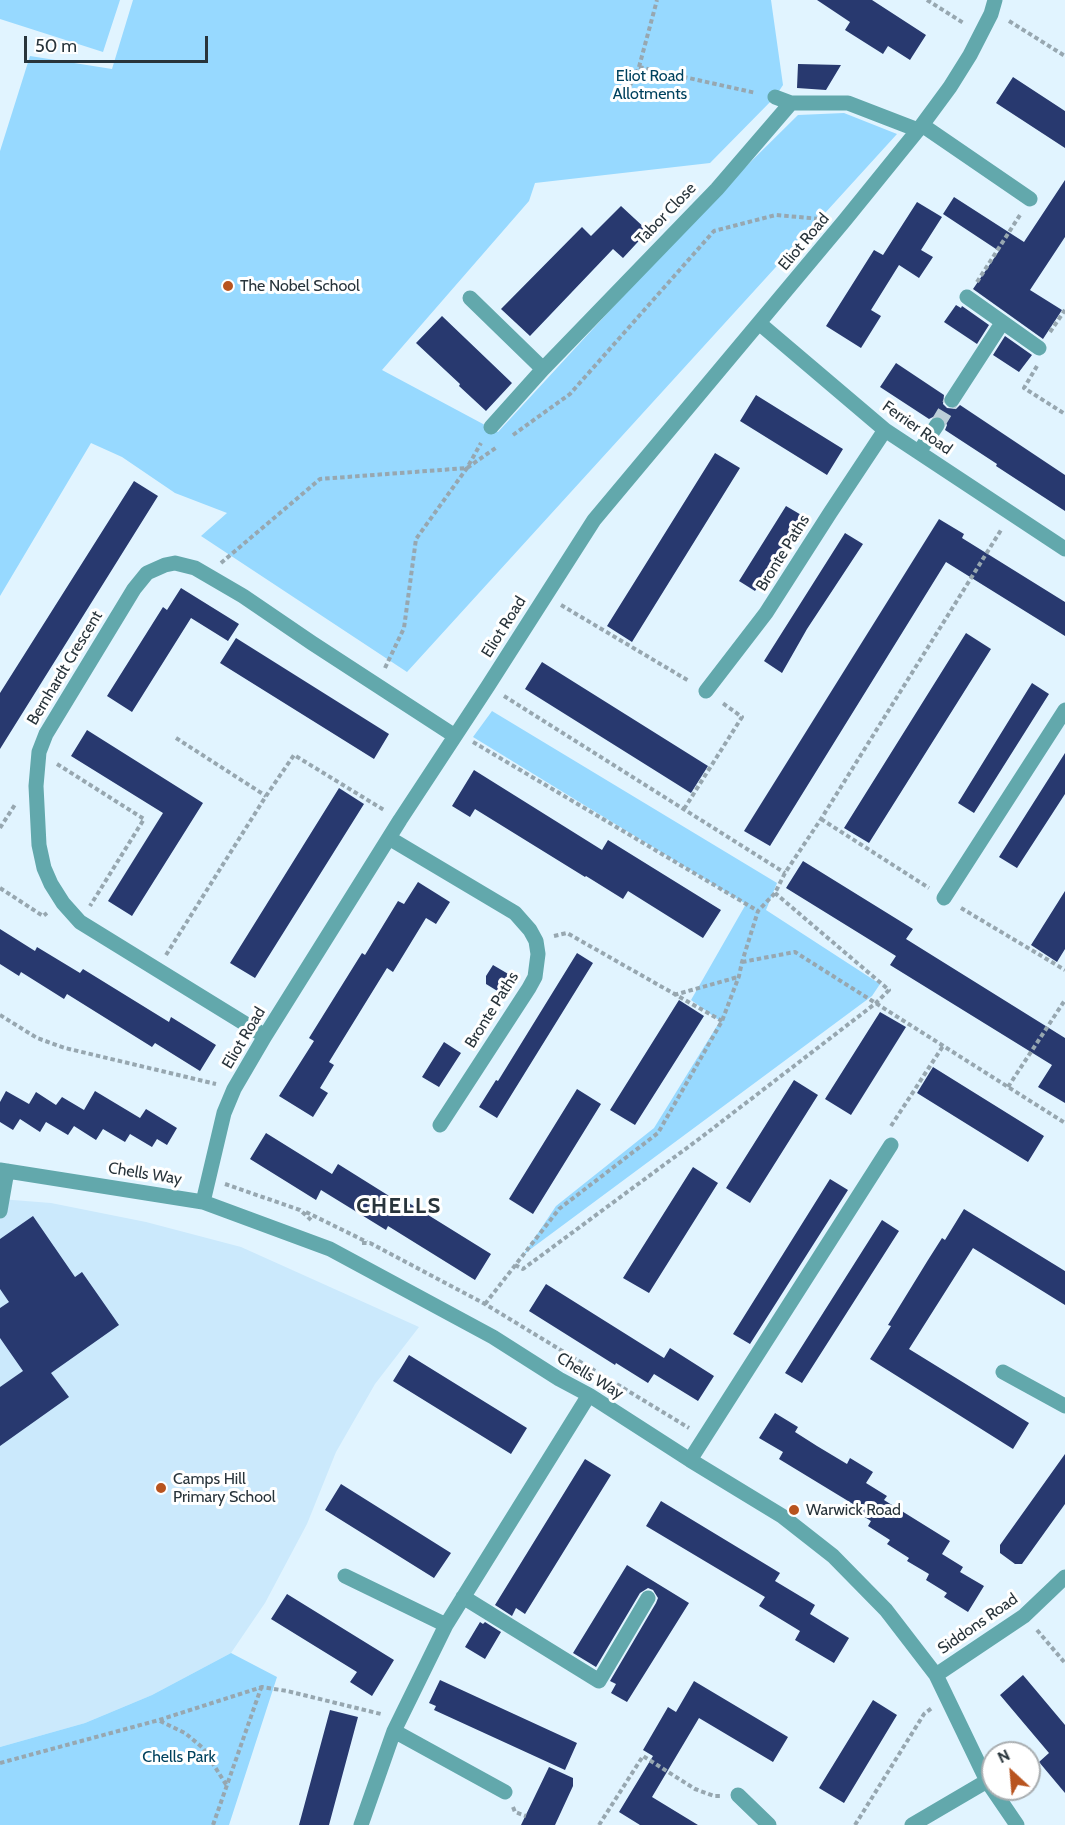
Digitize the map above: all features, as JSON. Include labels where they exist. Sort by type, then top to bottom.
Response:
[{"type":"street","name":"Eliot Road","points":[[203,1202],[224,1113],[234,1089],[400,820],[594,520],[920,127],[950,87],[981,35],[993,7]]},
{"type":"street","points":[[776,97],[791,103],[848,103],[920,127],[1030,199]]},
{"type":"street","name":"Tabor Close","points":[[491,427],[543,369],[717,189],[791,103]]},
{"type":"street","points":[[967,297],[1039,348]]},
{"type":"street","points":[[470,298],[543,369]]},
{"type":"street","name":"Ferrier Road","points":[[759,323],[885,430],[1065,549]]},
{"type":"street","points":[[952,400],[1002,323]]},
{"type":"street","points":[[919,452],[937,424]]},
{"type":"street","name":"Bronte Paths","points":[[706,691],[766,613],[885,430]]},
{"type":"street","name":"Bernhardt Crescent","points":[[265,1036],[80,922],[63,903],[44,868],[39,845],[36,786],[39,752],[46,734],[141,579],[156,568],[175,562],[195,568],[243,596],[377,685],[457,734]]},
{"type":"street","points":[[944,898],[1065,710]]},
{"type":"street","points":[[389,838],[515,913],[524,921],[536,941]]},
{"type":"street","name":"Bronte Paths","points":[[440,1125],[535,977],[538,954],[536,941]]},
{"type":"street","points":[[690,1460],[891,1145]]},
{"type":"street","points":[[0,1211],[4,1170]]},
{"type":"street","name":"Chells Way","points":[[4,1170],[203,1202],[330,1249],[493,1337],[559,1379],[589,1395],[782,1516],[833,1556],[886,1610],[936,1675],[981,1769]]},
{"type":"street","points":[[1003,1371],[1065,1406]]},
{"type":"street","points":[[361,1825],[397,1725],[446,1625],[589,1395]]},
{"type":"street","points":[[345,1576],[446,1625]]},
{"type":"street","name":"Siddons Road","points":[[936,1675],[1024,1616],[1065,1577]]},
{"type":"street","points":[[463,1597],[598,1681],[648,1598]]},
{"type":"street","points":[[397,1725],[505,1792]]},
{"type":"street","points":[[912,1825],[981,1785]]},
{"type":"street","points":[[738,1795],[769,1825]]},
{"type":"street","name":"Chells Way","points":[[1001,1801],[1017,1825]]},
{"type":"path","points":[[626,94],[639,67],[657,0]]},
{"type":"path","points":[[927,0],[981,35]]},
{"type":"path","points":[[993,7],[1065,56]]},
{"type":"path","points":[[639,67],[776,97]]},
{"type":"path","points":[[967,297],[1030,199]]},
{"type":"path","points":[[1065,310],[1034,356],[1040,361],[1024,387],[1065,414]]},
{"type":"path","points":[[377,685],[404,628],[416,539],[467,468],[491,427]]},
{"type":"path","points":[[485,1304],[559,1209],[658,1133],[722,1021],[739,976],[758,911],[775,893],[785,873],[1011,514]]},
{"type":"path","points":[[545,596],[706,691],[742,717],[684,809]]},
{"type":"path","points":[[488,686],[785,873]]},
{"type":"path","points":[[457,734],[758,911]]},
{"type":"path","points":[[176,738],[266,796]]},
{"type":"path","points":[[39,752],[144,819],[80,922]]},
{"type":"path","points":[[158,969],[294,754],[400,820]]},
{"type":"path","points":[[0,888],[43,916],[63,903]]},
{"type":"path","points":[[515,1265],[524,1269],[699,1139],[876,1003],[889,990],[775,893]]},
{"type":"path","points":[[536,941],[567,933],[722,1021]]},
{"type":"path","points":[[742,962],[795,952],[1065,1123]]},
{"type":"path","points":[[674,995],[739,976]]},
{"type":"path","points":[[1008,1087],[1065,1000]]},
{"type":"path","points":[[0,1015],[37,1038],[65,1048],[234,1089]]},
{"type":"path","points":[[891,1145],[883,1140],[943,1046]]},
{"type":"path","points":[[209,1178],[300,1209],[370,1243]]},
{"type":"path","points":[[300,1209],[317,1225]]},
{"type":"path","points":[[1024,1616],[1065,1663]]},
{"type":"path","points":[[0,1762],[159,1720],[262,1687],[287,1691],[397,1725]]},
{"type":"path","points":[[213,1825],[262,1687]]},
{"type":"path","points":[[855,1825],[924,1714],[946,1696]]},
{"type":"path","points":[[159,1720],[185,1733],[203,1748],[227,1786]]},
{"type":"path","points":[[599,1825],[643,1756],[695,1789],[714,1796],[738,1795]]},
{"type":"shaded area","name":"Camps Hill Primary School","points":[[0,1199],[51,1203],[146,1222],[241,1247],[419,1327],[375,1384],[336,1452],[307,1524],[265,1603],[231,1653],[152,1695],[85,1723],[0,1747]]},
{"type":"green space","points":[[0,0],[120,0],[103,52],[0,19]]},
{"type":"green space","name":"The Nobel School","points":[[133,0],[771,0],[783,85],[775,97],[710,163],[535,183],[529,201],[382,370],[498,432],[707,205],[798,115],[844,113],[897,134],[407,672],[201,536],[227,513],[175,493],[122,457],[91,443],[0,596],[0,151],[30,56],[112,69]]},
{"type":"green space","points":[[492,711],[777,883],[766,910],[880,984],[872,996],[524,1254],[556,1206],[654,1128],[720,1021],[691,1000],[746,904],[473,737]]},
{"type":"green space","name":"Chells Park","points":[[231,1653],[277,1677],[229,1825],[0,1825],[0,1747],[85,1723],[152,1695]]},
{"type":"building","points":[[817,0],[872,0],[926,35],[910,60],[888,46],[883,54],[845,30],[850,22]]},
{"type":"building","points":[[798,64],[841,65],[826,90],[797,88]]},
{"type":"building","points":[[1013,77],[1065,111],[1065,148],[996,103]]},
{"type":"building","points":[[1065,180],[1065,237],[1030,290],[1062,310],[1043,339],[973,289],[999,251],[943,214],[954,197],[1024,242]]},
{"type":"building","points":[[917,202],[942,217],[921,250],[933,257],[919,278],[899,265],[871,310],[881,316],[861,348],[826,326],[874,250],[883,255]]},
{"type":"building","points":[[621,206],[648,231],[623,258],[613,249],[530,336],[501,309],[582,227],[591,236]]},
{"type":"building","points":[[956,305],[961,308],[962,306],[989,325],[977,344],[944,322]]},
{"type":"building","points":[[442,316],[512,383],[486,411],[416,343]]},
{"type":"building","points":[[1005,336],[1032,355],[1019,372],[993,355]]},
{"type":"building","points":[[896,363],[944,395],[943,404],[947,408],[956,409],[960,405],[1065,475],[1065,511],[945,430],[947,425],[943,417],[937,415],[929,419],[880,387]]},
{"type":"building","points":[[756,395],[843,449],[827,475],[740,421]]},
{"type":"building","points":[[715,453],[740,468],[632,642],[607,626]]},
{"type":"building","points":[[134,481],[158,496],[0,749],[0,693]]},
{"type":"building","points":[[786,506],[803,516],[755,591],[739,581]]},
{"type":"building","points":[[939,519],[964,534],[962,538],[1065,602],[1065,636],[946,562],[770,846],[744,831]]},
{"type":"building","points":[[845,533],[863,544],[807,629],[782,673],[764,661]]},
{"type":"building","points":[[181,588],[239,624],[228,641],[191,618],[132,712],[107,696],[163,607],[167,610]]},
{"type":"building","points":[[966,633],[991,649],[869,843],[844,828]]},
{"type":"building","points":[[236,638],[389,734],[374,759],[220,663]]},
{"type":"building","points":[[542,662],[708,766],[691,793],[525,689]]},
{"type":"building","points":[[1032,683],[1049,694],[974,813],[958,803]]},
{"type":"building","points":[[87,730],[203,803],[132,916],[108,901],[163,813],[71,756]]},
{"type":"building","points":[[1065,753],[1065,794],[1017,868],[999,857]]},
{"type":"building","points":[[474,770],[602,850],[608,840],[721,910],[703,938],[628,891],[623,899],[475,809],[470,817],[452,806]]},
{"type":"building","points":[[339,788],[364,804],[255,978],[230,963]]},
{"type":"building","points":[[803,861],[913,929],[906,939],[1065,1038],[1065,1103],[1038,1087],[1052,1065],[890,965],[896,956],[786,888]]},
{"type":"building","points":[[418,882],[450,902],[436,924],[426,918],[393,972],[387,968],[329,1062],[334,1065],[320,1088],[328,1093],[313,1117],[279,1096],[314,1041],[309,1038],[362,953],[365,955],[398,901],[404,904]]},
{"type":"building","points":[[1065,891],[1065,949],[1057,962],[1031,945]]},
{"type":"building","points":[[0,929],[35,951],[37,947],[80,973],[83,969],[169,1022],[171,1017],[216,1045],[200,1071],[155,1043],[152,1047],[67,994],[64,999],[21,972],[19,976],[0,964]]},
{"type":"building","points":[[577,953],[593,963],[497,1118],[479,1107],[496,1080],[498,1081]]},
{"type":"building","points":[[493,965],[510,975],[499,992],[486,984],[486,976]]},
{"type":"building","points":[[679,1000],[704,1016],[635,1125],[610,1110]]},
{"type":"building","points":[[880,1012],[906,1027],[851,1115],[825,1099]]},
{"type":"building","points":[[444,1042],[461,1053],[439,1087],[422,1077]]},
{"type":"building","points":[[933,1067],[1044,1136],[1028,1162],[917,1093]]},
{"type":"building","points":[[794,1080],[818,1095],[750,1203],[726,1188]]},
{"type":"building","points":[[577,1089],[601,1104],[533,1214],[509,1199]]},
{"type":"building","points":[[6,1091],[29,1104],[36,1092],[56,1105],[62,1097],[84,1110],[95,1091],[140,1118],[146,1109],[177,1128],[167,1145],[157,1139],[152,1147],[130,1134],[125,1142],[103,1129],[96,1140],[74,1126],[68,1135],[46,1122],[40,1132],[20,1119],[13,1130],[0,1122],[0,1102]]},
{"type":"building","points":[[266,1133],[332,1174],[338,1164],[402,1204],[404,1200],[491,1254],[475,1280],[388,1226],[386,1230],[321,1190],[316,1200],[250,1159]]},
{"type":"building","points":[[693,1167],[718,1183],[649,1293],[623,1278]]},
{"type":"building","points":[[830,1179],[848,1190],[750,1344],[733,1334]]},
{"type":"building","points":[[964,1209],[1065,1271],[1065,1305],[973,1248],[909,1349],[1029,1423],[1013,1449],[870,1359],[928,1260],[942,1238],[945,1240]]},
{"type":"building","points":[[33,1216],[75,1277],[82,1272],[119,1325],[51,1373],[69,1397],[0,1446],[0,1387],[23,1371],[0,1338],[0,1308],[9,1302],[0,1289],[0,1239]]},
{"type":"building","points":[[882,1220],[899,1231],[802,1383],[785,1373]]},
{"type":"building","points":[[546,1284],[664,1358],[670,1348],[714,1376],[698,1401],[654,1374],[648,1383],[529,1311]]},
{"type":"building","points":[[409,1355],[527,1428],[511,1454],[393,1381]]},
{"type":"building","points":[[775,1413],[798,1427],[795,1432],[817,1446],[847,1464],[850,1458],[873,1472],[866,1483],[887,1496],[884,1500],[950,1541],[942,1554],[963,1567],[960,1572],[984,1586],[968,1612],[944,1597],[947,1593],[926,1580],[929,1574],[907,1561],[909,1558],[887,1544],[890,1540],[868,1526],[871,1521],[850,1508],[853,1504],[779,1459],[783,1452],[759,1438]]},
{"type":"building","points":[[1065,1454],[1065,1504],[1022,1564],[1015,1564],[1000,1553],[1000,1545]]},
{"type":"building","points":[[585,1459],[611,1475],[525,1614],[516,1608],[512,1616],[495,1605]]},
{"type":"building","points":[[341,1484],[451,1553],[434,1578],[325,1510]]},
{"type":"building","points":[[661,1501],[780,1573],[775,1581],[815,1605],[810,1614],[849,1638],[834,1663],[795,1640],[800,1631],[759,1606],[765,1597],[646,1526]]},
{"type":"building","points":[[627,1565],[689,1603],[627,1702],[611,1693],[616,1684],[610,1681],[656,1603],[658,1598],[653,1590],[648,1588],[640,1593],[596,1667],[573,1653]]},
{"type":"building","points":[[287,1594],[394,1660],[372,1696],[350,1682],[357,1672],[271,1619]]},
{"type":"building","points":[[480,1622],[483,1624],[485,1622],[501,1632],[485,1659],[465,1647]]},
{"type":"building","points":[[1023,1675],[1065,1725],[1065,1793],[1041,1764],[1041,1760],[1049,1753],[1000,1695]]},
{"type":"building","points":[[440,1680],[577,1743],[565,1770],[434,1710],[436,1706],[429,1703]]},
{"type":"building","points":[[694,1681],[788,1737],[773,1762],[699,1718],[652,1797],[698,1825],[640,1825],[619,1812],[653,1756],[643,1750],[668,1707],[676,1712]]},
{"type":"building","points":[[873,1700],[897,1715],[844,1803],[819,1788]]},
{"type":"building","points":[[330,1710],[358,1717],[329,1825],[299,1825]]},
{"type":"building","points":[[549,1767],[573,1778],[573,1786],[555,1825],[521,1825]]},
{"type":"tunnel","points":[[937,425],[952,400]]},
{"type":"place","name":"The Nobel School","points":[[228,286]]},
{"type":"place","name":"Camps Hill Primary School","points":[[161,1488]]},
{"type":"place","name":"Warwick Road","points":[[794,1510]]},
{"type":"district","name":"CHELLS","points":[[399,1207]]},
{"type":"park label","name":"Eliot Road Allotments","points":[[650,85]]}]
